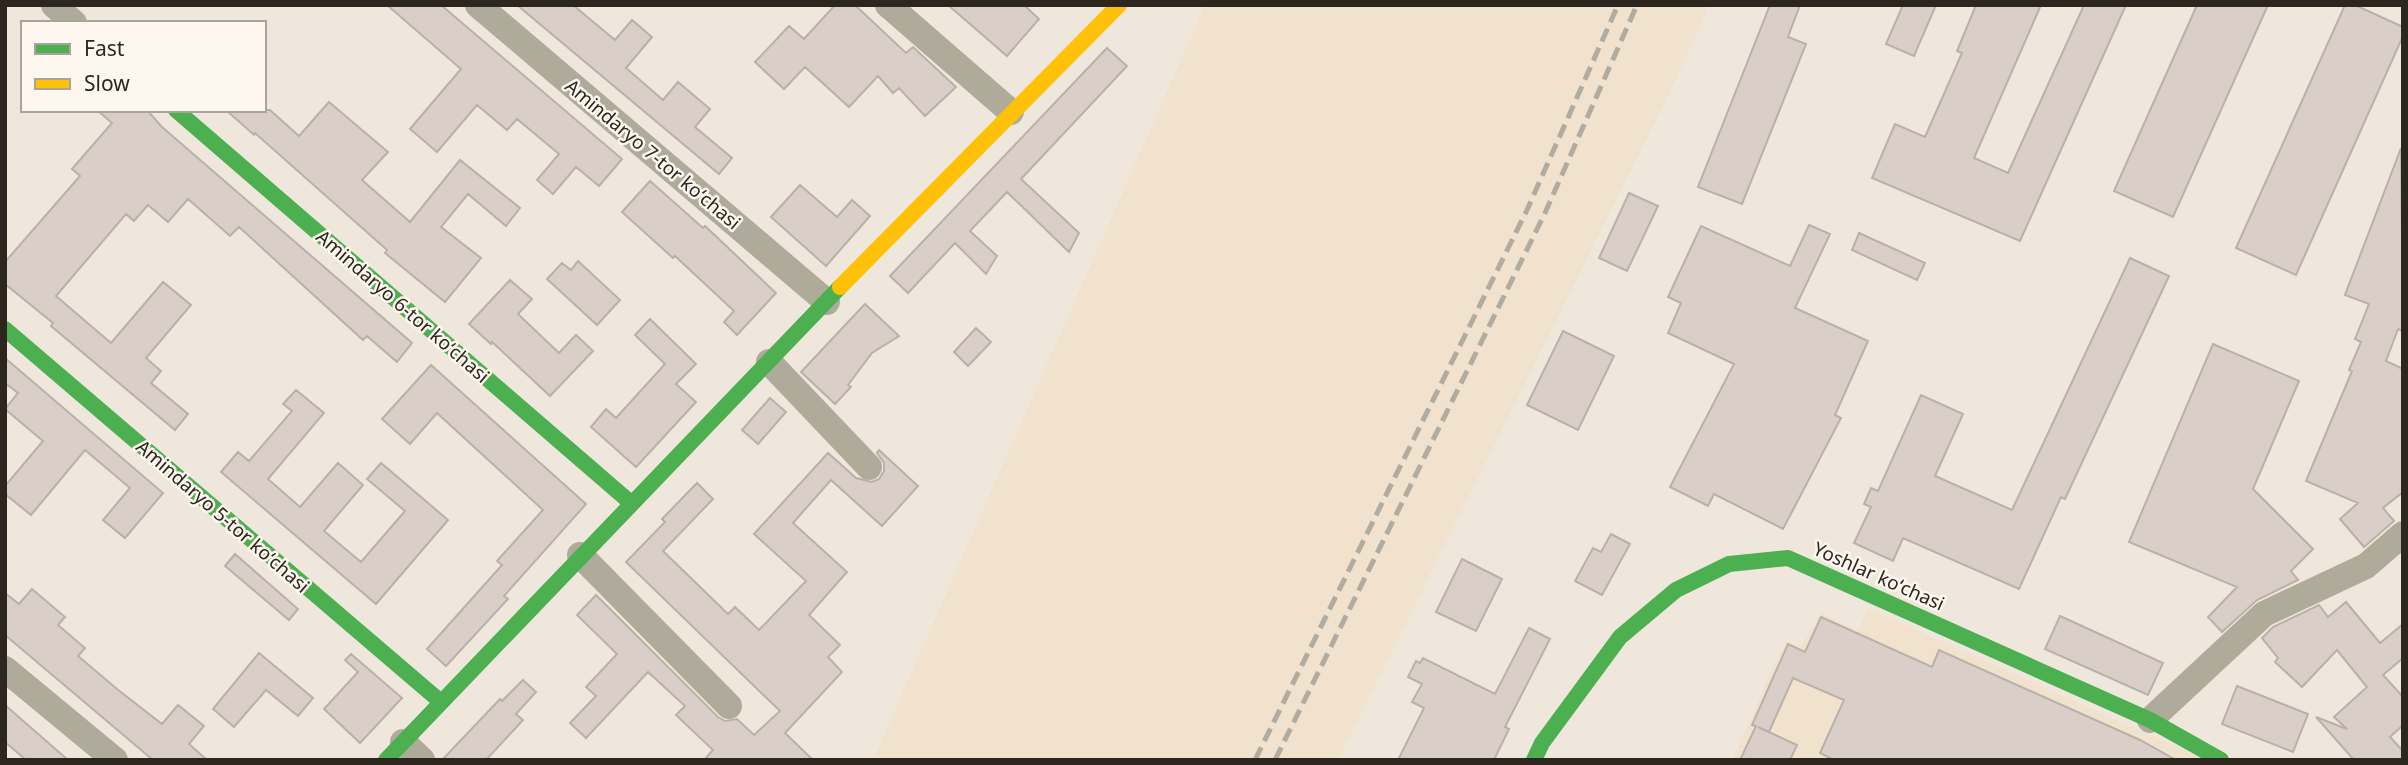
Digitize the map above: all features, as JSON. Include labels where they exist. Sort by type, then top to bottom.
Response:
[{"type":"street","points":[[54,5],[72,21]]},
{"type":"street","name":"Amindaryo 7-tor koʻchasi","points":[[478,5],[827,302]]},
{"type":"street","points":[[888,5],[1011,112]]},
{"type":"street","points":[[404,754],[441,702],[580,555],[1011,112],[1119,5]]},
{"type":"street","name":"Amindaryo 6-tor koʻchasi","points":[[178,112],[631,503]]},
{"type":"street","name":"Amindaryo 5-tor koʻchasi","points":[[5,329],[441,702]]},
{"type":"street","points":[[769,362],[869,467]]},
{"type":"street","points":[[2150,720],[2264,614],[2366,566],[2403,534]]},
{"type":"street","points":[[580,555],[729,706]]},
{"type":"street","name":"Yoshlar koʻchasi","points":[[1534,760],[1542,743],[1620,637],[1676,590],[1729,564],[1788,558],[2150,720],[2221,760]]},
{"type":"street","points":[[5,669],[115,760]]},
{"type":"shaded area","points":[[1205,5],[1710,5],[1669,94],[1338,760],[873,760]]},
{"type":"shaded area","points":[[1868,608],[2206,760],[1732,760],[1785,641],[1801,646],[1821,612],[1858,631]]},
{"type":"building","points":[[387,5],[441,5],[622,159],[599,186],[576,167],[553,194],[537,180],[559,154],[517,119],[507,130],[477,105],[437,152],[410,129],[461,69]]},
{"type":"building","points":[[517,5],[573,5],[615,40],[632,20],[652,37],[626,68],[663,100],[678,82],[710,109],[695,127],[732,158],[719,174]]},
{"type":"building","points":[[835,5],[855,5],[906,53],[913,47],[956,87],[925,116],[899,88],[893,93],[878,76],[849,107],[805,67],[784,89],[755,62],[789,26],[804,39]]},
{"type":"building","points":[[948,5],[1024,5],[1039,19],[1007,56]]},
{"type":"building","points":[[1770,5],[1800,5],[1788,37],[1806,44],[1742,204],[1698,187]]},
{"type":"building","points":[[1903,5],[1936,5],[1914,56],[1886,44]]},
{"type":"building","points":[[1976,5],[2041,5],[1974,158],[2008,173],[2084,5],[2126,5],[2020,241],[1872,178],[1895,124],[1925,137],[1962,53],[1957,51]]},
{"type":"building","points":[[2197,5],[2268,5],[2173,217],[2114,191]]},
{"type":"building","points":[[2345,5],[2355,5],[2403,27],[2403,36],[2296,275],[2236,248]]},
{"type":"building","points":[[1107,48],[1127,66],[1021,179],[1079,233],[1069,252],[1007,192],[970,231],[997,256],[986,274],[955,243],[908,293],[890,276]]},
{"type":"building","points":[[329,102],[388,152],[362,180],[410,222],[460,160],[520,208],[506,226],[468,194],[441,227],[481,258],[445,302],[385,253],[387,250],[228,112],[270,110],[299,136]]},
{"type":"building","points":[[99,112],[149,112],[162,127],[412,343],[397,362],[367,336],[363,340],[239,227],[230,236],[188,199],[168,222],[148,205],[134,221],[126,214],[56,296],[111,343],[163,282],[191,305],[146,358],[161,371],[151,383],[188,414],[175,430],[5,284],[5,262],[80,176],[72,169],[112,123]]},
{"type":"building","points":[[2401,148],[2403,331],[2398,329],[2386,361],[2403,369],[2403,492],[2383,508],[2394,521],[2364,547],[2340,519],[2358,503],[2306,481],[2352,371],[2349,370],[2361,342],[2355,339],[2369,304],[2345,295]]},
{"type":"building","points":[[650,181],[703,228],[705,226],[776,293],[737,335],[724,322],[734,311],[675,256],[673,258],[622,212]]},
{"type":"building","points":[[800,185],[837,217],[852,200],[870,216],[826,266],[771,217]]},
{"type":"building","points":[[1629,193],[1658,206],[1627,271],[1599,258]]},
{"type":"building","points":[[1809,225],[1830,234],[1795,308],[1868,341],[1835,415],[1841,418],[1783,529],[1714,494],[1708,506],[1670,487],[1734,364],[1668,333],[1681,303],[1668,297],[1701,226],[1790,266]]},
{"type":"building","points":[[1859,233],[1925,263],[1917,280],[1852,250]]},
{"type":"building","points":[[2130,258],[2169,276],[2065,499],[2061,497],[2019,589],[1903,538],[1893,561],[1854,543],[1871,507],[1864,504],[1871,488],[1878,491],[1921,395],[1963,414],[1935,476],[2012,510]]},
{"type":"building","points":[[578,261],[620,300],[597,325],[547,279],[562,263],[571,270]]},
{"type":"building","points":[[510,280],[532,299],[518,314],[559,353],[576,335],[593,351],[550,396],[469,324]]},
{"type":"building","points":[[865,304],[899,336],[872,353],[848,385],[851,387],[835,404],[801,372]]},
{"type":"building","points":[[650,319],[696,364],[676,384],[696,402],[636,467],[591,427],[606,409],[616,418],[665,364],[635,335]]},
{"type":"building","points":[[976,328],[991,342],[968,366],[954,352]]},
{"type":"building","points":[[1563,331],[1614,356],[1578,430],[1527,405]]},
{"type":"building","points":[[2213,344],[2299,381],[2253,489],[2313,549],[2291,571],[2298,580],[2257,600],[2222,632],[2208,617],[2237,587],[2129,542]]},
{"type":"building","points":[[5,358],[163,493],[125,538],[103,520],[130,488],[85,450],[31,515],[5,494],[5,486],[43,441],[5,409],[18,393],[5,383]]},
{"type":"building","points":[[431,365],[586,504],[504,596],[508,599],[446,666],[427,649],[502,565],[497,561],[543,510],[437,413],[410,444],[382,419]]},
{"type":"building","points":[[296,390],[324,413],[268,479],[300,507],[338,463],[363,485],[324,531],[361,562],[405,511],[367,479],[381,463],[448,520],[376,604],[221,472],[238,452],[249,461],[292,411],[283,404]]},
{"type":"building","points":[[770,398],[786,412],[758,444],[742,430]]},
{"type":"building","points":[[879,450],[918,486],[882,526],[831,480],[793,523],[847,572],[809,615],[840,645],[828,657],[842,672],[785,733],[813,760],[704,760],[713,750],[676,715],[685,706],[648,672],[586,738],[570,723],[596,696],[586,687],[617,654],[577,615],[596,595],[718,717],[725,721],[737,719],[754,735],[780,711],[626,562],[665,522],[662,519],[697,483],[713,499],[663,551],[728,614],[735,607],[759,630],[806,581],[754,534],[828,453],[856,478],[872,482],[879,479],[884,471],[884,463],[877,453]]},
{"type":"building","points":[[1611,534],[1630,544],[1602,595],[1575,581],[1593,548],[1601,552]]},
{"type":"building","points":[[235,554],[298,609],[289,620],[225,566]]},
{"type":"building","points":[[1462,559],[1502,579],[1476,631],[1436,612]]},
{"type":"building","points":[[32,589],[65,617],[58,625],[85,648],[78,656],[117,689],[162,724],[178,705],[204,726],[189,744],[207,760],[153,760],[5,635],[5,593],[19,604]]},
{"type":"building","points":[[2346,602],[2380,643],[2403,624],[2403,658],[2383,675],[2403,697],[2403,725],[2390,737],[2403,751],[2403,760],[2354,760],[2316,717],[2347,729],[2334,717],[2367,687],[2337,650],[2302,687],[2275,662],[2278,658],[2262,638],[2273,627],[2319,605],[2328,617]]},
{"type":"building","points":[[2060,616],[2163,663],[2148,695],[2045,649]]},
{"type":"building","points":[[1821,617],[1932,667],[1939,650],[2140,740],[2176,760],[1834,760],[1820,753],[1844,700],[1793,678],[1769,732],[1758,727],[1797,745],[1790,760],[1740,760],[1756,726],[1752,725],[1788,644],[1805,652]]},
{"type":"building","points":[[1529,628],[1550,639],[1505,727],[1509,729],[1494,760],[1398,760],[1424,708],[1412,702],[1422,684],[1408,677],[1416,661],[1420,663],[1423,658],[1495,694]]},
{"type":"building","points":[[259,653],[313,698],[298,716],[266,690],[234,727],[213,709]]},
{"type":"building","points":[[351,654],[402,698],[360,743],[324,709],[358,672],[345,660]]},
{"type":"building","points":[[523,680],[536,692],[516,714],[523,720],[486,760],[442,760],[500,699],[502,701]]},
{"type":"building","points":[[2237,686],[2308,714],[2293,752],[2222,724]]},
{"type":"building","points":[[5,705],[68,760],[26,760],[5,742]]},
{"type":"railway","points":[[1255,760],[1527,210],[1618,5]]},
{"type":"railway","points":[[1275,760],[1545,213],[1637,5]]},
{"type":"traffic: fast","points":[[178,112],[631,503]]},
{"type":"traffic: fast","points":[[386,760],[840,287]]},
{"type":"traffic: fast","points":[[5,329],[441,702]]},
{"type":"traffic: fast","points":[[1534,760],[1542,743],[1620,637],[1676,590],[1729,564],[1788,558],[2150,720],[2221,760]]},
{"type":"traffic: slow","points":[[840,287],[1119,5]]}]
